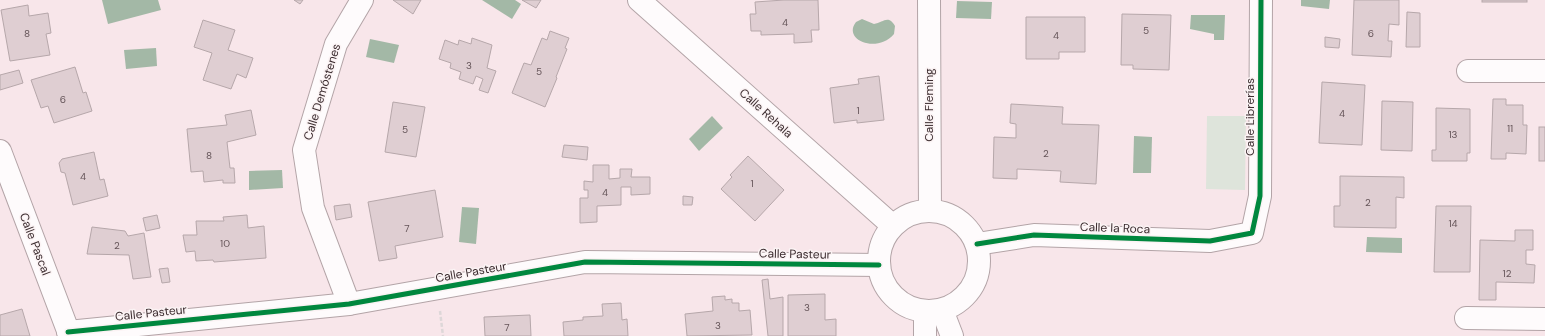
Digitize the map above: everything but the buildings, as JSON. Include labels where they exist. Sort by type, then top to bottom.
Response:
[{"type":"street","name":"Calle Demóstenes","points":[[348,304],[313,208],[304,150],[336,44],[362,0]]},
{"type":"street","name":"Calle Rehala","points":[[640,0],[893,226]]},
{"type":"street","name":"Calle Fleming","points":[[929,0],[930,211]]},
{"type":"street","name":"Calle Librerías","points":[[1252,233],[1260,196],[1261,0]]},
{"type":"street","points":[[1468,71],[1545,70]]},
{"type":"street","name":"Calle Pascal","points":[[0,151],[69,334]]},
{"type":"street","points":[[930,211],[950,215],[966,227],[977,244],[980,265],[974,285],[961,301],[933,311],[903,304],[886,287],[879,265],[882,244],[893,226],[910,215],[930,211]]},
{"type":"street","name":"Calle la Roca","points":[[977,244],[1034,235],[1210,241],[1252,233]]},
{"type":"street","name":"Calle Pasteur","points":[[69,334],[348,304],[585,262],[879,265]]},
{"type":"street","points":[[925,336],[933,311]]},
{"type":"street","points":[[933,311],[952,336]]},
{"type":"street","points":[[1466,318],[1545,319]]},
{"type":"shaded area","points":[[102,0],[158,0],[161,10],[108,24]]},
{"type":"shaded area","points":[[482,0],[515,0],[521,4],[512,19]]},
{"type":"shaded area","points":[[1301,0],[1330,0],[1329,9],[1301,6]]},
{"type":"shaded area","points":[[957,1],[992,2],[991,19],[956,18]]},
{"type":"shaded area","points":[[1191,15],[1225,15],[1224,40],[1214,40],[1214,34],[1190,29]]},
{"type":"shaded area","points":[[862,19],[874,24],[885,20],[890,20],[895,26],[894,34],[887,40],[879,43],[871,44],[863,42],[857,39],[853,29],[856,22]]},
{"type":"shaded area","points":[[370,39],[399,45],[394,63],[366,57]]},
{"type":"shaded area","points":[[156,48],[157,66],[126,69],[124,50]]},
{"type":"shaded area","points":[[712,116],[723,128],[699,151],[689,139]]},
{"type":"shaded area","points":[[1207,116],[1246,116],[1245,190],[1206,189]]},
{"type":"shaded area","points":[[1134,136],[1152,137],[1151,173],[1133,173]]},
{"type":"shaded area","points":[[282,170],[283,188],[249,190],[249,171]]},
{"type":"shaded area","points":[[462,207],[479,208],[476,244],[459,242]]},
{"type":"shaded area","points":[[1367,237],[1402,238],[1402,253],[1366,252]]},
{"type":"cycle path","points":[[977,244],[1034,235],[1210,241],[1252,233],[1260,196],[1261,0]]},
{"type":"cycle path","points":[[68,332],[349,304],[585,262],[879,265]]}]
